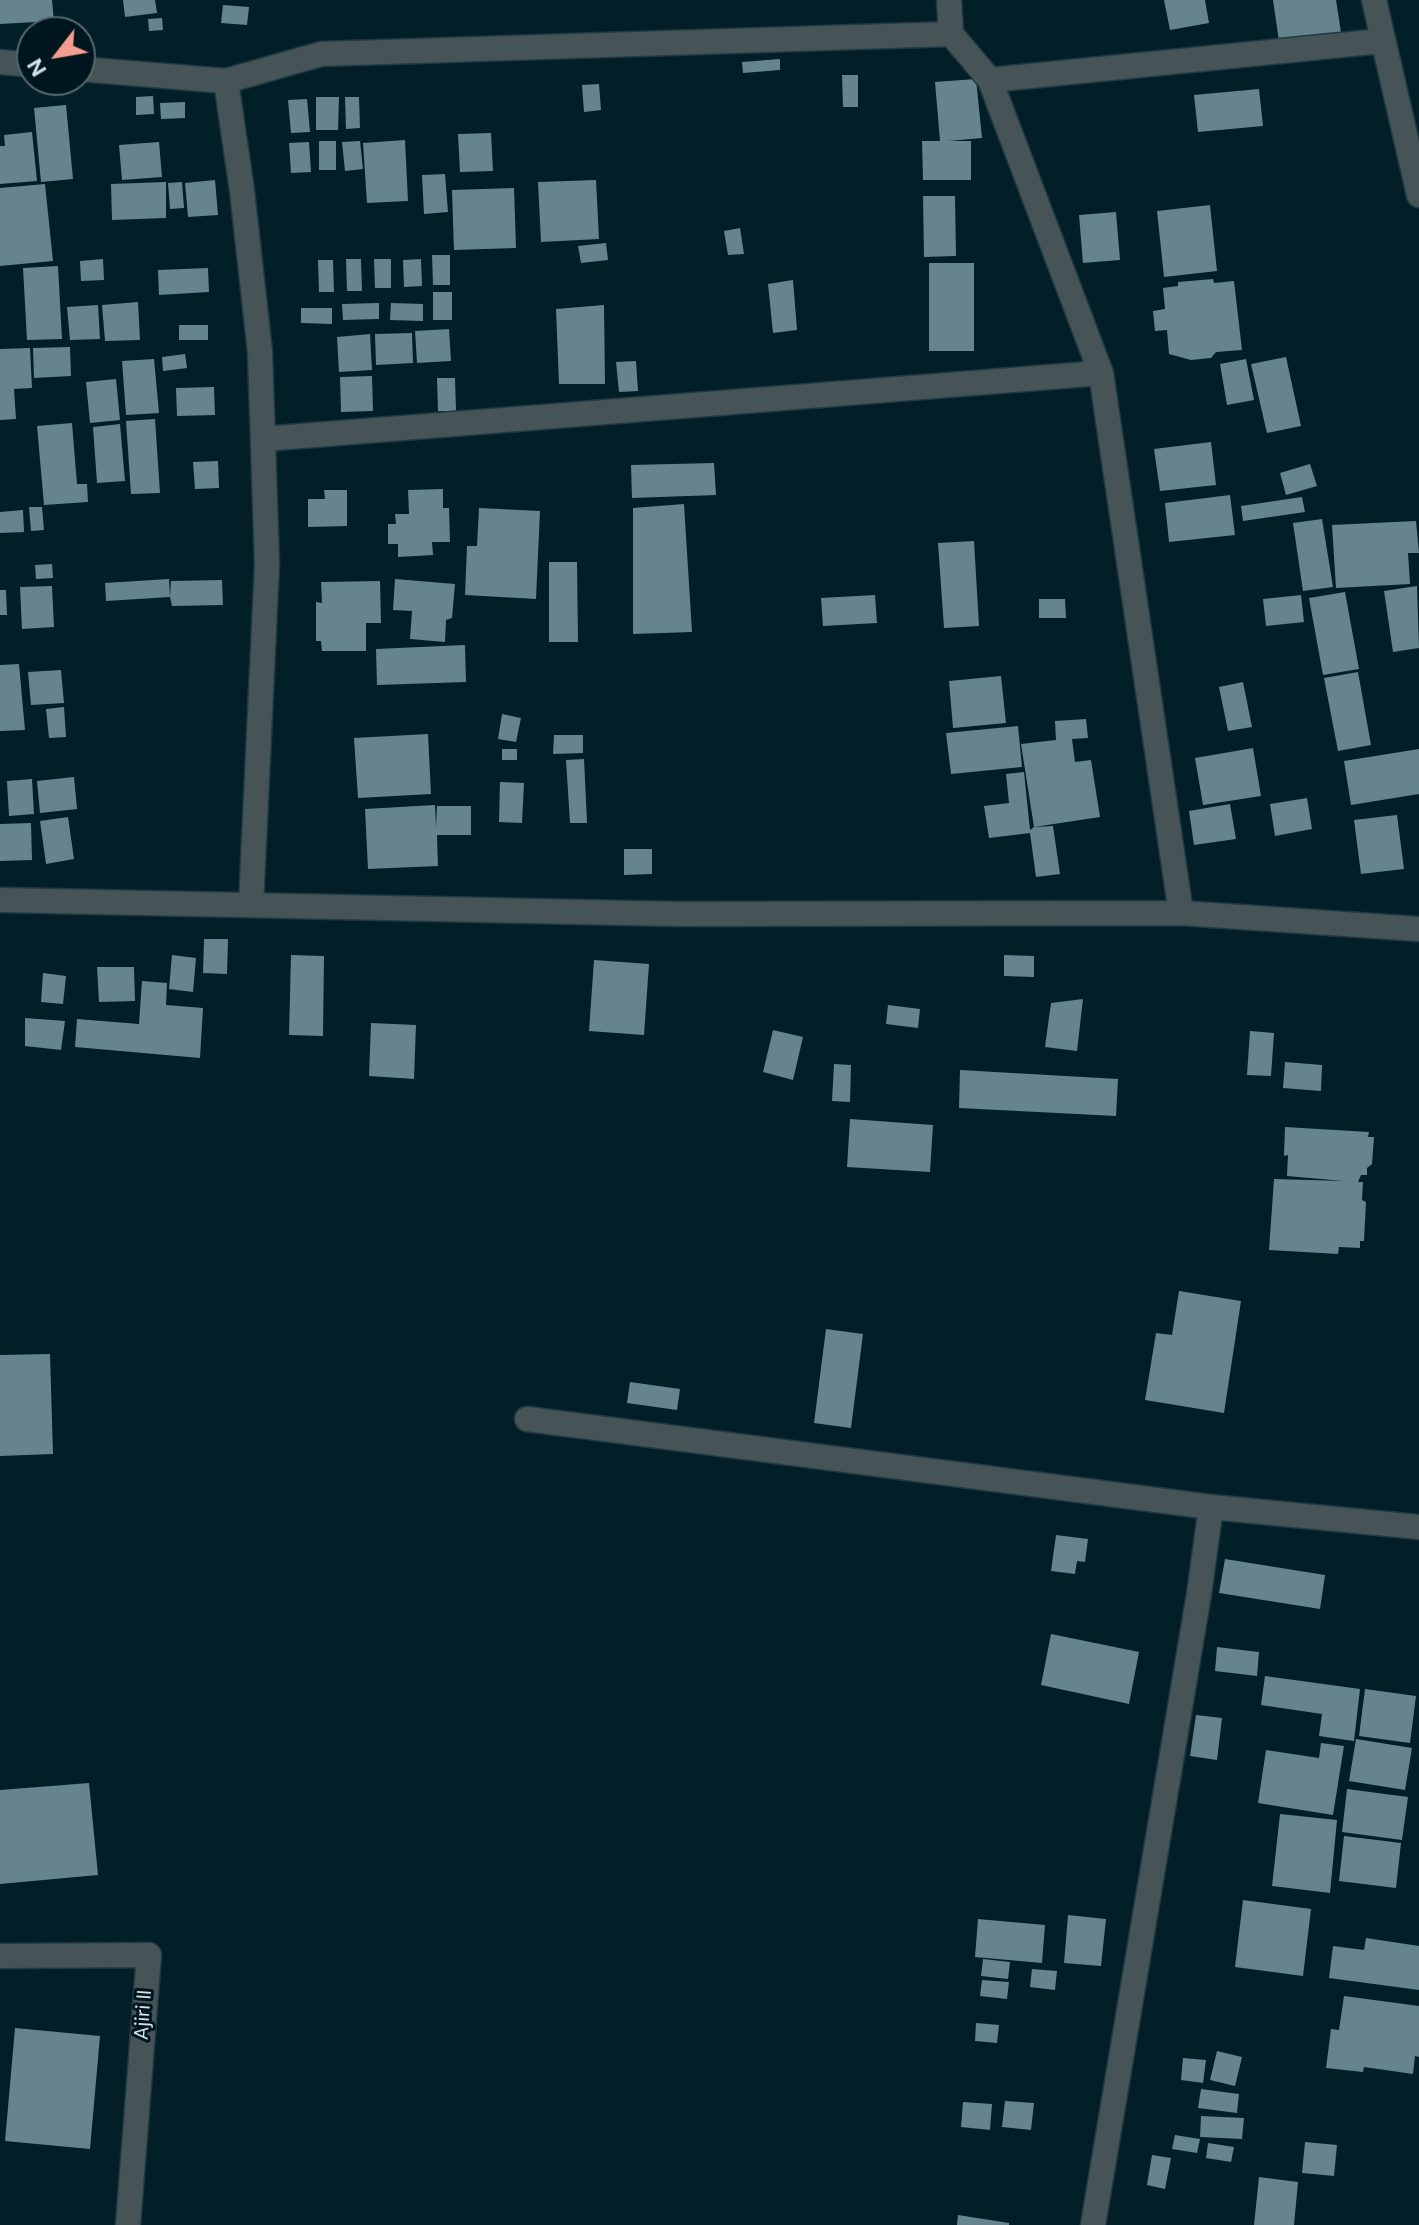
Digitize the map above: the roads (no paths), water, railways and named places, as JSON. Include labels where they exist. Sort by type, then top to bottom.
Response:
[{"type":"street","points":[[949,0],[951,34],[990,80],[1101,373],[1181,913]]},
{"type":"street","points":[[1374,0],[1419,195]]},
{"type":"street","points":[[96,70],[226,81],[321,54],[951,34]]},
{"type":"street","points":[[990,80],[1382,41]]},
{"type":"street","points":[[226,81],[260,352],[267,564],[251,905]]},
{"type":"street","points":[[263,439],[1101,373]]},
{"type":"street","points":[[0,900],[677,914],[1181,913],[1419,929]]},
{"type":"street","points":[[527,1419],[1211,1507],[1419,1527]]},
{"type":"street","points":[[1093,2225],[1211,1507]]},
{"type":"street","name":"Ajiri II","points":[[0,1956],[149,1955],[128,2225]]}]
